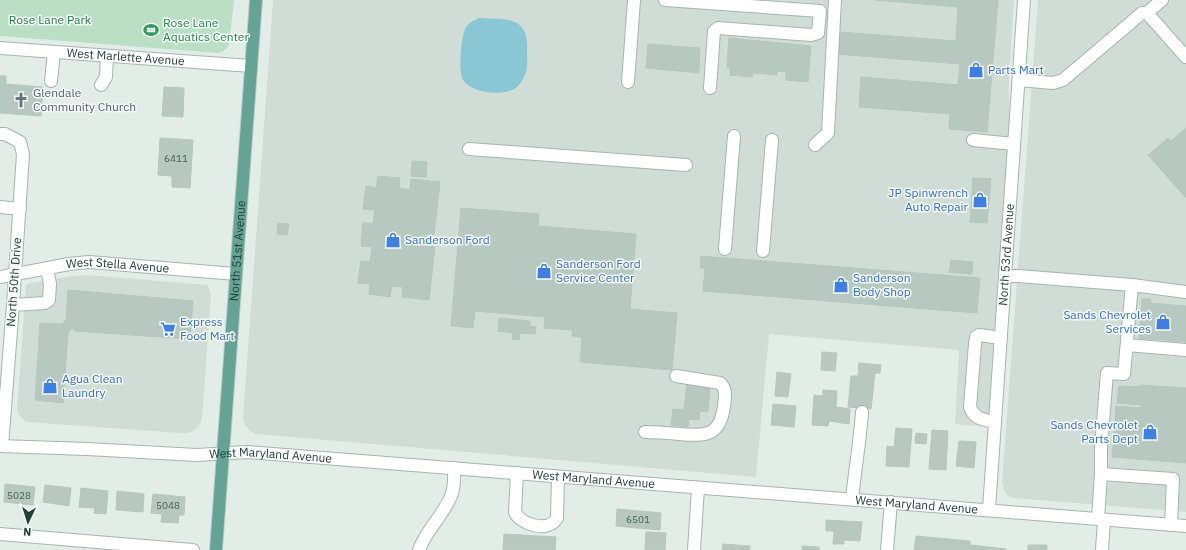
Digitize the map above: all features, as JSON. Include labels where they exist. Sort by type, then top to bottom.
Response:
[{"type":"main road","name":"North 51st Avenue","points":[[216,550],[256,0]]},
{"type":"street","points":[[628,82],[634,0]]},
{"type":"street","points":[[665,0],[820,11],[818,33],[812,35],[718,28],[714,31],[710,88]]},
{"type":"street","points":[[815,145],[828,133],[835,0]]},
{"type":"street","name":"North 53rd Avenue","points":[[989,509],[1024,0]]},
{"type":"street","points":[[1147,14],[1162,0]]},
{"type":"street","points":[[1019,80],[1053,83],[1063,80],[1142,13],[1147,14],[1186,57]]},
{"type":"street","name":"West Marlette Avenue","points":[[0,48],[251,66]]},
{"type":"street","points":[[51,81],[54,52]]},
{"type":"street","points":[[101,84],[106,76],[107,56]]},
{"type":"street","name":"North 50th Drive","points":[[0,134],[5,134],[20,142],[23,154],[13,305],[4,355],[1,446]]},
{"type":"street","points":[[725,249],[734,136]]},
{"type":"street","points":[[763,252],[772,140]]},
{"type":"street","points":[[973,140],[1014,144]]},
{"type":"street","points":[[469,148],[686,165]]},
{"type":"street","points":[[0,207],[20,209]]},
{"type":"street","name":"West Stella Avenue","points":[[0,278],[69,264],[89,262],[236,274]]},
{"type":"street","points":[[13,305],[44,303],[49,300],[50,284],[47,269]]},
{"type":"street","points":[[1005,276],[1132,285],[1186,292]]},
{"type":"street","points":[[1102,550],[1101,448],[1107,373],[1124,374],[1132,285]]},
{"type":"street","points":[[995,422],[979,418],[972,414],[970,407],[976,337],[978,335],[1001,338]]},
{"type":"street","points":[[1127,345],[1186,350]]},
{"type":"street","points":[[645,432],[700,436],[710,433],[717,427],[722,416],[725,393],[724,386],[720,383],[676,376]]},
{"type":"street","points":[[852,499],[854,476],[860,444],[862,412]]},
{"type":"street","name":"West Maryland Avenue","points":[[1,446],[196,455],[247,452],[698,488],[989,509],[1186,526]]},
{"type":"street","points":[[419,550],[422,540],[452,496],[454,468]]},
{"type":"street","points":[[517,473],[516,516],[522,521],[538,526],[551,524],[555,522],[557,518],[558,477]]},
{"type":"street","points":[[1101,474],[1173,479],[1171,525]]},
{"type":"street","points":[[694,550],[698,488]]},
{"type":"street","points":[[887,550],[891,502]]},
{"type":"street","points":[[0,534],[194,550]]},
{"type":"shaded area","points":[[273,0],[1014,0],[1009,79],[1009,138],[988,427],[955,424],[959,350],[769,334],[756,477],[256,434],[250,431],[245,425],[243,418]]},
{"type":"shaded area","points":[[1038,0],[1186,0],[1186,512],[1013,498],[1007,495],[1004,490],[1002,482]]},
{"type":"shaded area","points":[[88,275],[208,285],[211,295],[202,419],[199,426],[195,430],[189,433],[179,433],[27,422],[19,415],[17,409],[26,285],[30,283],[73,276]]},
{"type":"green space","name":"Rose Lane Aquatics Center","points":[[0,0],[234,0],[229,46],[222,52],[218,53],[0,36]]},
{"type":"water","points":[[479,18],[514,22],[520,25],[524,31],[527,39],[527,69],[521,83],[514,89],[495,93],[487,92],[473,88],[463,80],[461,76],[461,47],[465,29],[471,22]]},
{"type":"building","name":"Parts Mart","points":[[875,0],[998,0],[987,132],[949,129],[950,114],[859,107],[861,77],[958,85],[960,64],[837,54],[839,32],[956,41],[958,7]]},
{"type":"building","points":[[729,38],[811,46],[808,82],[786,80],[786,72],[777,71],[777,75],[753,73],[752,77],[730,75],[730,68],[727,68]]},
{"type":"building","points":[[648,44],[700,48],[699,73],[646,68]]},
{"type":"building","name":"Glendale Community Church","points":[[0,76],[6,76],[6,84],[43,87],[41,116],[0,113]]},
{"type":"building","points":[[164,87],[184,88],[183,117],[162,116]]},
{"type":"building","points":[[1186,128],[1186,198],[1148,155],[1168,138],[1171,141]]},
{"type":"building","points":[[160,138],[193,140],[190,188],[172,187],[172,176],[158,175]]},
{"type":"building","points":[[412,161],[427,162],[426,177],[411,176]]},
{"type":"building","name":"Sanderson Ford","points":[[378,176],[400,178],[399,188],[410,190],[411,179],[440,182],[434,235],[425,234],[424,246],[435,247],[429,300],[402,297],[403,287],[392,286],[390,297],[369,294],[370,284],[358,283],[361,261],[370,262],[372,247],[361,246],[363,223],[373,224],[375,210],[363,209],[366,186],[376,188]]},
{"type":"building","name":"JP Spinwrench Auto Repair","points":[[973,178],[991,179],[987,223],[970,222]]},
{"type":"building","name":"Sanderson Ford Service Center","points":[[461,208],[539,214],[538,226],[636,234],[630,309],[677,313],[672,370],[580,362],[582,337],[572,336],[572,330],[544,328],[545,317],[475,311],[473,328],[451,326]]},
{"type":"building","points":[[278,223],[289,224],[287,235],[277,234]]},
{"type":"building","name":"Sanderson Body Shop","points":[[701,256],[980,278],[977,313],[703,291],[705,268],[700,268]]},
{"type":"building","points":[[951,260],[973,262],[972,274],[949,272]]},
{"type":"building","points":[[68,290],[193,301],[190,339],[75,331],[72,328],[68,333],[63,403],[35,400],[40,323],[62,324],[66,320]]},
{"type":"building","name":"Sands Chevrolet Services","points":[[1142,299],[1151,299],[1150,303],[1186,306],[1186,342],[1139,338]]},
{"type":"building","points":[[499,318],[530,321],[530,326],[536,327],[535,334],[520,333],[519,340],[512,339],[513,333],[498,331]]},
{"type":"building","points":[[822,352],[837,353],[835,371],[821,370]]},
{"type":"building","points":[[859,363],[881,365],[880,373],[875,373],[871,409],[848,407],[851,376],[858,376]]},
{"type":"building","points":[[777,372],[791,374],[788,397],[775,396]]},
{"type":"building","points":[[687,384],[710,386],[708,412],[700,411],[699,420],[689,419],[688,427],[671,425],[673,409],[684,410]]},
{"type":"building","name":"Sands Chevrolet Parts Dept","points":[[1140,385],[1186,388],[1186,463],[1112,457],[1116,406],[1141,408],[1141,405],[1117,403],[1119,386],[1140,387]]},
{"type":"building","points":[[823,390],[837,391],[836,407],[850,409],[849,424],[829,421],[828,426],[812,425],[814,395],[823,396]]},
{"type":"building","points":[[773,404],[796,406],[794,427],[771,425]]},
{"type":"building","points":[[896,428],[912,429],[909,467],[886,466],[887,446],[894,447]]},
{"type":"building","points":[[932,430],[948,431],[946,470],[929,469]]},
{"type":"building","points":[[916,433],[927,434],[926,444],[915,443]]},
{"type":"building","points":[[959,441],[976,442],[974,468],[956,466]]},
{"type":"building","points":[[5,484],[35,487],[33,505],[4,502]]},
{"type":"building","points":[[45,485],[71,488],[69,506],[43,502]]},
{"type":"building","points":[[81,488],[108,491],[106,514],[94,513],[95,508],[79,507]]},
{"type":"building","points":[[117,491],[144,494],[143,512],[116,510]]},
{"type":"building","points":[[153,494],[185,497],[184,515],[179,515],[178,523],[161,522],[162,514],[151,513]]},
{"type":"building","points":[[617,509],[661,513],[660,530],[616,526]]},
{"type":"building","points":[[826,520],[862,522],[860,541],[844,540],[844,544],[833,544],[834,531],[826,531]]},
{"type":"building","points":[[646,532],[666,533],[665,550],[645,550]]},
{"type":"building","points":[[504,534],[556,537],[555,550],[503,550]]},
{"type":"building","points":[[916,536],[970,541],[970,545],[1006,550],[914,550]]},
{"type":"building","points":[[723,544],[750,546],[750,550],[722,550]]},
{"type":"building","points":[[1028,545],[1047,545],[1047,550],[1028,550]]},
{"type":"building","points":[[802,546],[819,547],[819,550],[802,550]]},
{"type":"place","name":"Rose Lane Aquatics Center","points":[[151,30]]},
{"type":"place","name":"Parts Mart","points":[[976,70]]},
{"type":"place","name":"Glendale Community Church","points":[[21,100]]},
{"type":"place","name":"JP Spinwrench Auto Repair","points":[[980,200]]},
{"type":"place","name":"Sanderson Ford","points":[[393,240]]},
{"type":"place","name":"Sanderson Ford Service Center","points":[[544,271]]},
{"type":"place","name":"Sanderson Body Shop","points":[[841,285]]},
{"type":"place","name":"Sands Chevrolet Services","points":[[1163,322]]},
{"type":"place","name":"Express Food Mart","points":[[168,329]]},
{"type":"place","name":"Agua Clean Laundry","points":[[50,386]]},
{"type":"place","name":"Sands Chevrolet Parts Dept","points":[[1150,432]]},
{"type":"park label","name":"Rose Lane Park","points":[[50,20]]}]
